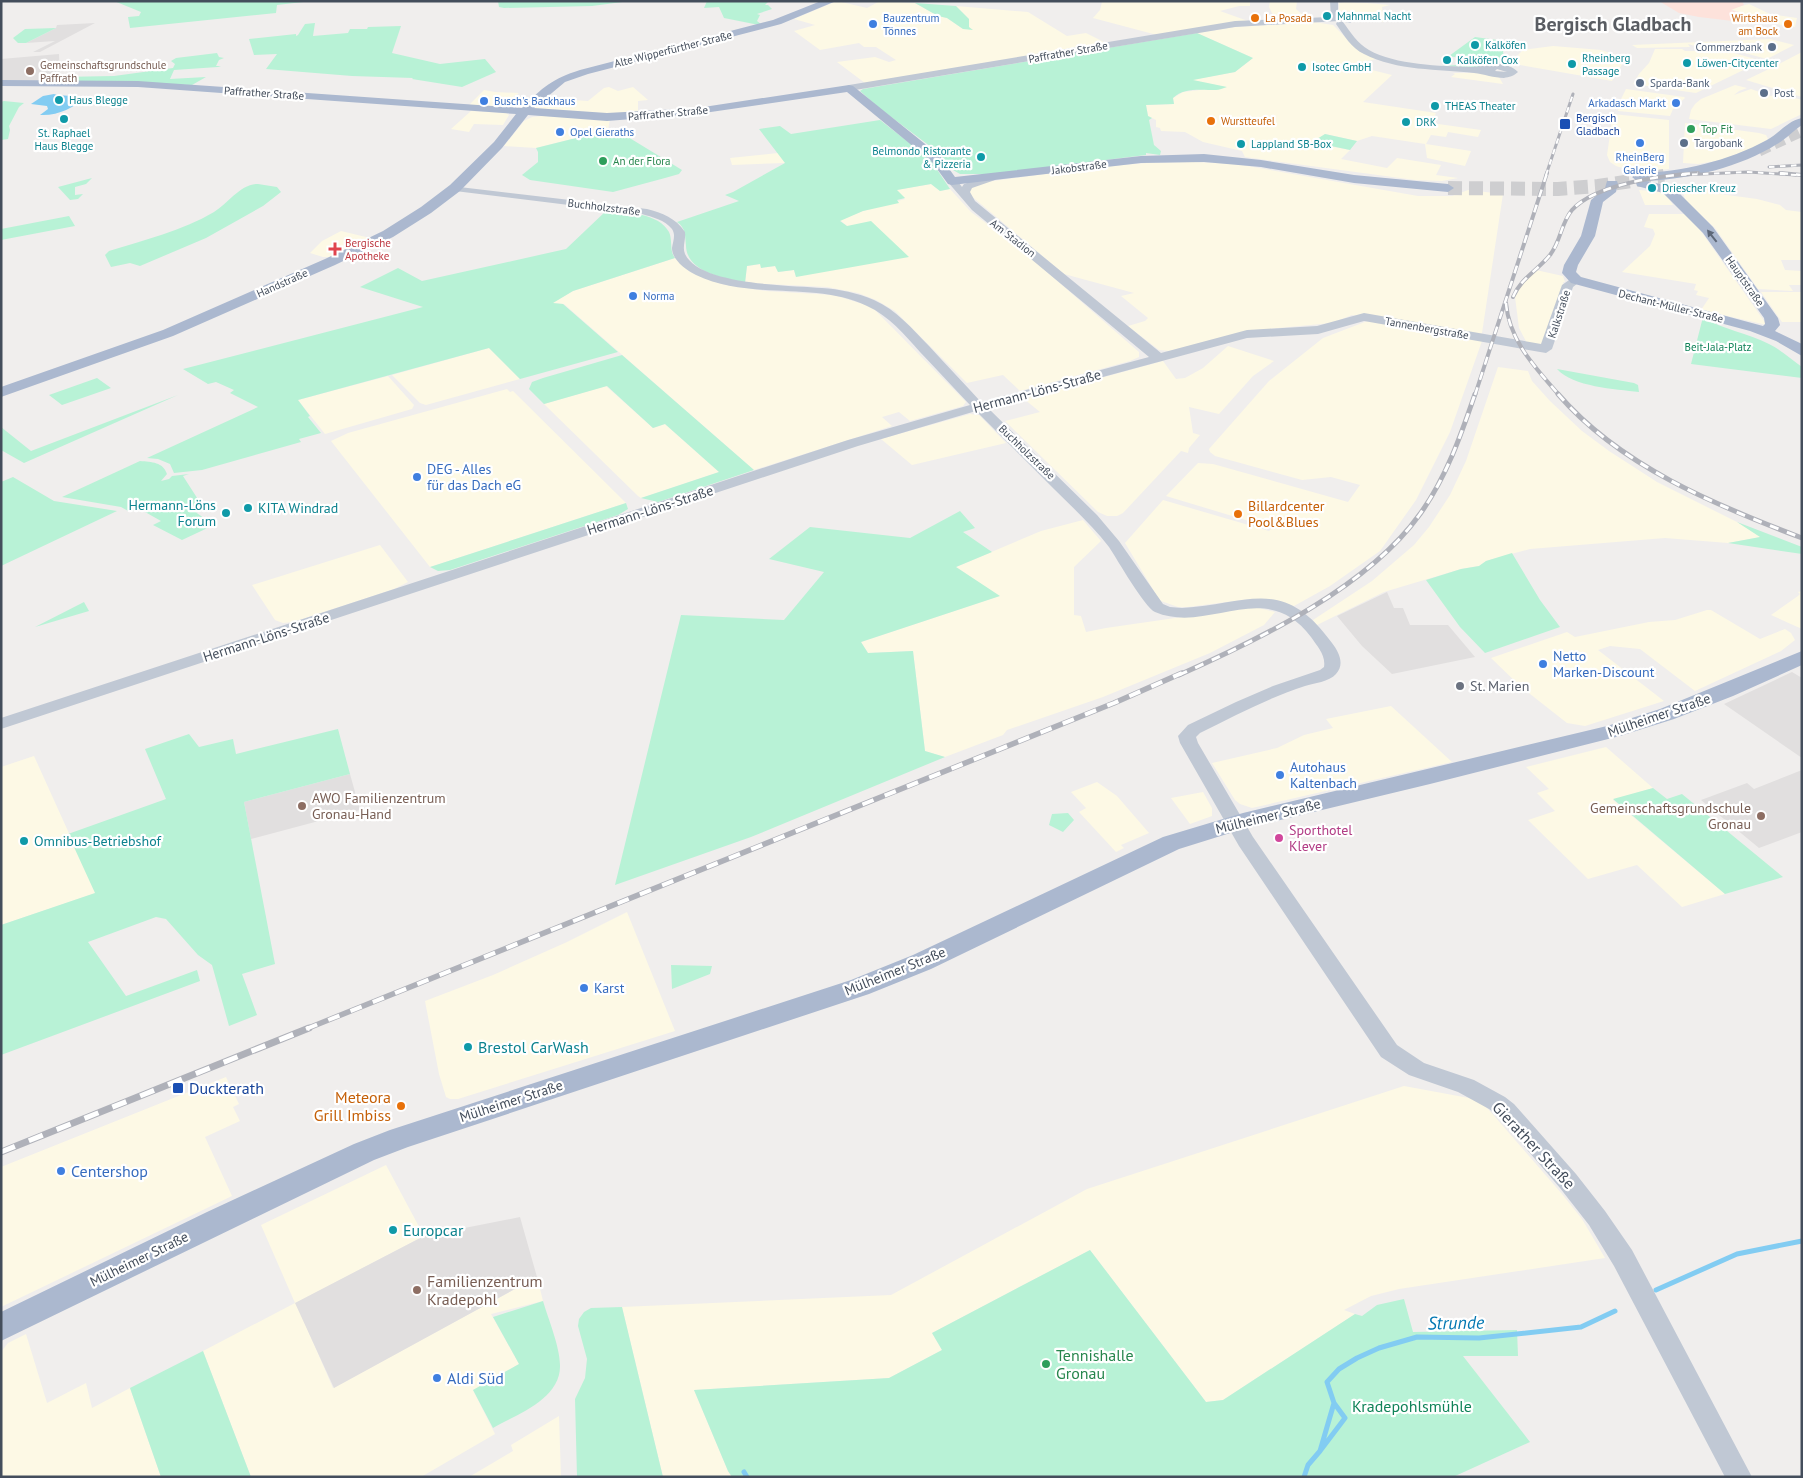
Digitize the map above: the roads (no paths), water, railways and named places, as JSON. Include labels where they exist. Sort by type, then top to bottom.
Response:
[{"type":"main road","name":"Alte Wipperfürther Straße","points":[[524,112],[552,87],[575,75],[768,24],[803,13],[831,1]]},
{"type":"main road","name":"Paffrather Straße","points":[[1,84],[138,84],[593,116],[651,116],[811,94],[848,92]]},
{"type":"main road","name":"Am Stadion","points":[[848,92],[936,159],[952,181]]},
{"type":"main road","name":"Handstraße","points":[[1,392],[163,335],[330,262],[388,234],[426,210],[455,188],[498,145],[524,112]]},
{"type":"main road","points":[[1629,182],[1734,160],[1772,143],[1788,128],[1802,121]]},
{"type":"main road","points":[[1783,133],[1799,137]]},
{"type":"main road","points":[[1629,182],[1685,174],[1744,162],[1799,137]]},
{"type":"main road","name":"Jakobstraße","points":[[952,181],[1125,161],[1206,158],[1248,162],[1387,183],[1448,188]]},
{"type":"main road","points":[[1679,202],[1676,184],[1679,178],[1685,174]]},
{"type":"main road","name":"Hauptstraße","points":[[1629,182],[1667,190],[1708,230],[1771,318],[1773,325],[1766,331]]},
{"type":"main road","name":"Kalkstraße","points":[[1576,280],[1569,273],[1570,268],[1588,236],[1597,203],[1629,182]]},
{"type":"main road","name":"Dechant-Müller-Straße","points":[[1576,280],[1766,331]]},
{"type":"main road","points":[[1766,331],[1793,344],[1802,351]]},
{"type":"main road","name":"Mülheimer Straße","points":[[1,1327],[217,1221],[364,1152],[400,1138],[860,987],[922,962],[1171,844],[1235,823],[1430,778],[1614,731],[1668,714],[1726,691],[1802,657]]},
{"type":"street","points":[[1334,1],[1335,21],[1354,43],[1363,50],[1377,56],[1429,67],[1492,70]]},
{"type":"street","name":"Paffrather Straße","points":[[848,92],[1235,24],[1283,20],[1335,21]]},
{"type":"street","points":[[970,202],[965,192],[968,186],[991,178]]},
{"type":"street","name":"Am Stadion","points":[[952,181],[970,202],[1158,358]]},
{"type":"street","name":"Buchholzstraße","points":[[455,188],[644,211],[667,220],[674,226],[679,232],[678,251],[683,259],[692,268],[717,280],[749,286],[825,290],[865,299],[891,314],[979,407],[1092,518],[1114,544],[1157,607],[1167,612],[1187,612],[1241,604],[1274,603],[1290,608],[1305,619],[1326,645],[1333,659],[1332,667],[1327,674],[1290,685],[1194,729],[1187,736],[1189,743],[1235,823]]},
{"type":"street","name":"Kalkstraße","points":[[1546,349],[1568,285],[1576,280]]},
{"type":"street","name":"Tannenbergstraße","points":[[1308,331],[1332,328],[1369,317],[1546,349]]},
{"type":"street","name":"Hermann-Löns-Straße","points":[[1,724],[838,448],[979,407],[1247,334],[1308,331]]},
{"type":"street","name":"Gierather Straße","points":[[1235,823],[1389,1051],[1413,1069],[1467,1086],[1492,1098],[1506,1110],[1583,1198],[1606,1229],[1739,1477]]},
{"type":"water","points":[[54,94],[86,97],[76,105],[65,110],[53,114],[40,115],[48,109],[47,106],[31,104],[43,96]]},
{"type":"waterway","name":"Strunde","points":[[1656,1290],[1737,1254],[1802,1241]]},
{"type":"waterway","name":"Strunde","points":[[1334,1403],[1327,1382],[1339,1369],[1379,1348],[1417,1337],[1479,1338],[1581,1327],[1615,1311]]},
{"type":"waterway","name":"Strunde","points":[[1320,1451],[1334,1403]]},
{"type":"waterway","name":"Strunde","points":[[1320,1451],[1345,1418],[1334,1403]]},
{"type":"waterway","name":"Strunde","points":[[1304,1477],[1308,1465],[1320,1451]]},
{"type":"waterway","points":[[744,1472],[747,1477]]},
{"type":"tunnel","points":[[1759,151],[1802,131]]},
{"type":"tunnel","points":[[1448,188],[1558,189],[1598,186],[1664,176]]},
{"type":"railway","points":[[1546,175],[1573,94]]},
{"type":"railway","points":[[1769,167],[1802,165]]},
{"type":"railway","points":[[1681,175],[1748,172],[1796,175]]},
{"type":"railway","points":[[1475,395],[1547,173]]},
{"type":"railway","points":[[1513,297],[1525,279],[1554,250],[1568,215],[1583,201],[1613,187],[1631,182],[1698,173]]},
{"type":"railway","points":[[1780,173],[1802,175]]},
{"type":"railway","points":[[1506,303],[1508,317],[1518,342],[1533,364],[1559,395]]},
{"type":"railway","points":[[1179,675],[1244,645],[1277,627],[1342,588],[1372,565],[1398,540],[1420,514],[1438,486],[1475,394]]},
{"type":"railway","points":[[1558,394],[1583,420],[1640,463],[1703,497],[1802,538]]},
{"type":"railway","points":[[306,1029],[1114,703],[1182,673]]},
{"type":"railway","points":[[1,1152],[309,1028]]},
{"type":"place","name":"Mahnmal Nacht","points":[[1327,16]]},
{"type":"place","name":"La Posada","points":[[1255,18]]},
{"type":"place","name":"Bauzentrum Tönnes","points":[[873,24]]},
{"type":"place","name":"Wirtshaus am Bock","points":[[1788,24]]},
{"type":"place","name":"Kalköfen","points":[[1475,45]]},
{"type":"place","name":"Commerzbank","points":[[1772,47]]},
{"type":"place","name":"Kalköfen Cox","points":[[1447,60]]},
{"type":"place","name":"Löwen-Citycenter","points":[[1687,63]]},
{"type":"place","name":"Rheinberg Passage","points":[[1572,64]]},
{"type":"place","name":"Isotec GmbH","points":[[1302,67]]},
{"type":"place","name":"Gemeinschaftsgrundschule Paffrath","points":[[30,71]]},
{"type":"place","name":"Sparda-Bank","points":[[1640,83]]},
{"type":"place","name":"Post","points":[[1764,93]]},
{"type":"place","name":"Haus Blegge","points":[[59,100]]},
{"type":"place","name":"Busch's Backhaus","points":[[484,101]]},
{"type":"place","name":"Arkadasch Markt","points":[[1676,103]]},
{"type":"place","name":"THEAS Theater","points":[[1435,106]]},
{"type":"place","name":"St. Raphael Haus Blegge","points":[[64,119]]},
{"type":"place","name":"Wurstteufel","points":[[1211,121]]},
{"type":"place","name":"DRK","points":[[1406,122]]},
{"type":"place","name":"Bergisch Gladbach","points":[[1565,124]]},
{"type":"place","name":"Top Fit","points":[[1691,129]]},
{"type":"place","name":"Opel Gieraths","points":[[560,132]]},
{"type":"place","name":"RheinBerg Galerie","points":[[1640,143]]},
{"type":"place","name":"Targobank","points":[[1684,143]]},
{"type":"place","name":"Lappland SB-Box","points":[[1241,144]]},
{"type":"place","name":"Belmondo Ristorante & Pizzeria","points":[[981,157]]},
{"type":"place","name":"An der Flora","points":[[603,161]]},
{"type":"place","name":"Driescher Kreuz","points":[[1652,188]]},
{"type":"place","name":"Bergische Apotheke","points":[[335,249]]},
{"type":"place","name":"Norma","points":[[633,296]]},
{"type":"place","name":"DEG - Alles für das Dach eG","points":[[417,477]]},
{"type":"place","name":"KITA Windrad","points":[[248,508]]},
{"type":"place","name":"Hermann-Löns Forum","points":[[226,513]]},
{"type":"place","name":"Billardcenter Pool&Blues","points":[[1238,514]]},
{"type":"place","name":"Netto Marken-Discount","points":[[1543,664]]},
{"type":"place","name":"St. Marien","points":[[1460,686]]},
{"type":"place","name":"Autohaus Kaltenbach","points":[[1280,775]]},
{"type":"place","name":"AWO Familienzentrum Gronau-Hand","points":[[302,806]]},
{"type":"place","name":"Gemeinschaftsgrundschule Gronau","points":[[1761,816]]},
{"type":"place","name":"Sporthotel Klever","points":[[1279,838]]},
{"type":"place","name":"Omnibus-Betriebshof","points":[[24,841]]},
{"type":"place","name":"Karst","points":[[584,988]]},
{"type":"place","name":"Brestol CarWash","points":[[468,1047]]},
{"type":"place","name":"Duckterath","points":[[178,1088]]},
{"type":"place","name":"Meteora Grill Imbiss","points":[[401,1106]]},
{"type":"place","name":"Centershop","points":[[61,1171]]},
{"type":"place","name":"Europcar","points":[[393,1230]]},
{"type":"place","name":"Familienzentrum Kradepohl","points":[[417,1290]]},
{"type":"place","name":"Tennishalle Gronau","points":[[1046,1364]]},
{"type":"place","name":"Aldi Süd","points":[[437,1378]]},
{"type":"district","name":"Bergisch Gladbach","points":[[1613,24]]},
{"type":"park label","name":"Beit-Jala-Platz","points":[[1718,347]]},
{"type":"park label","name":"Kradepohlsmühle","points":[[1412,1406]]}]
